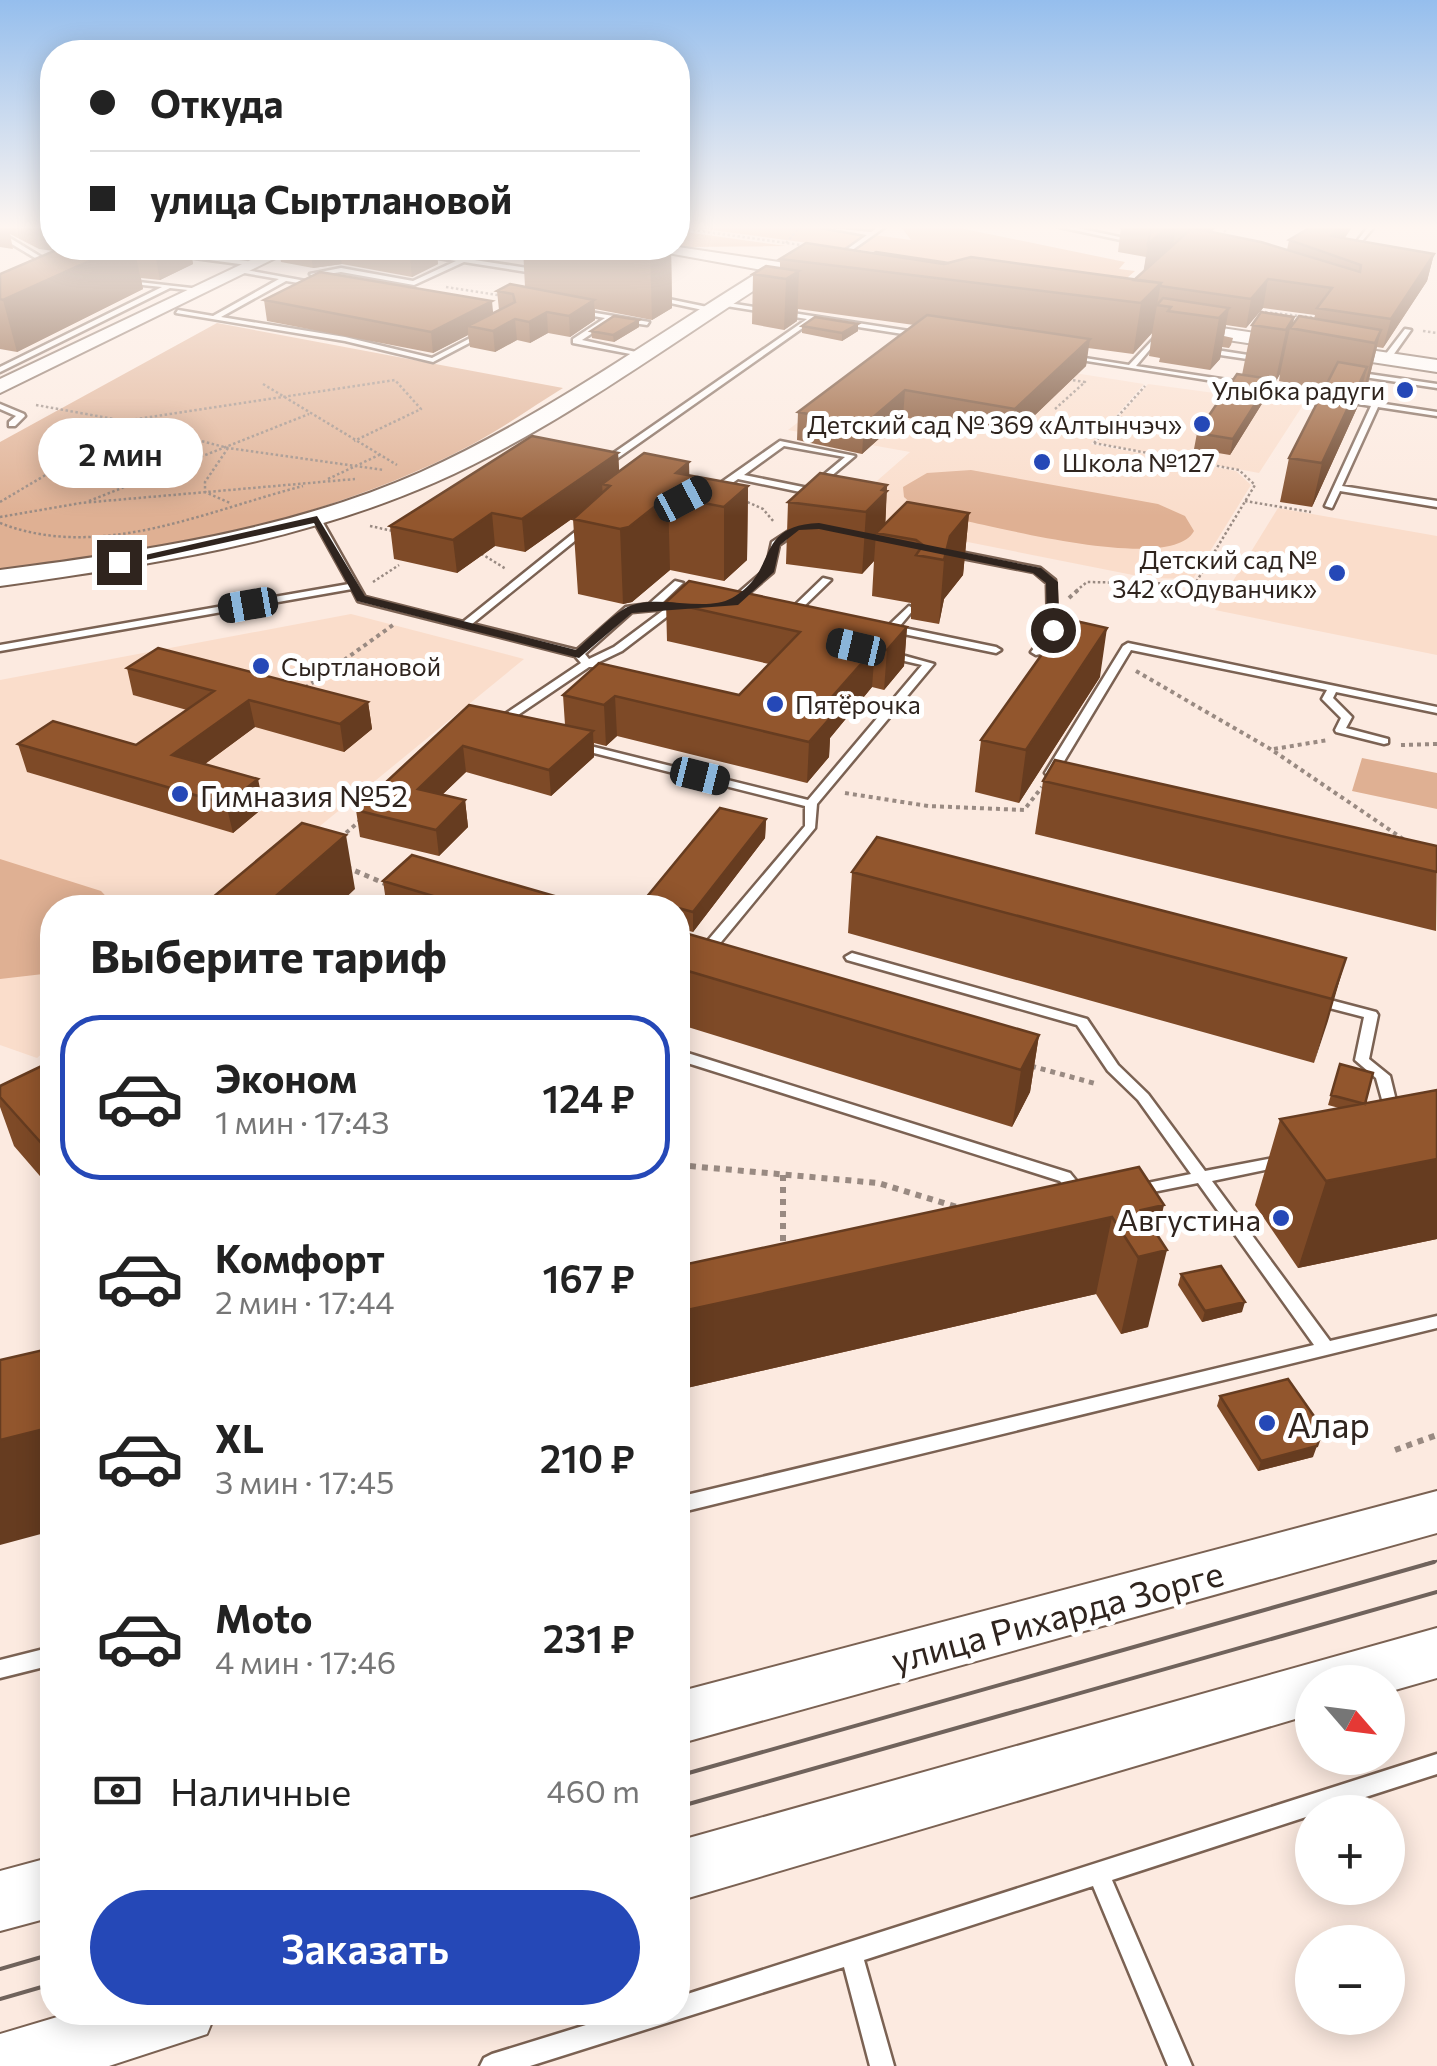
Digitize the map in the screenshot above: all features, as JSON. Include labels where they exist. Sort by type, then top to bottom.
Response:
[{"type":"street","points":[[0,387],[126,323]]},
{"type":"street","points":[[0,578],[156,557],[317,519],[504,447],[691,323]]},
{"type":"street","points":[[1160,334],[1437,366]]},
{"type":"street","name":"улица Рихарда Зорге","points":[[690,1715],[1437,1512]]},
{"type":"street","points":[[1392,1665],[1437,1652]]},
{"type":"street","points":[[690,1868],[1295,1693]]},
{"type":"street","points":[[0,1901],[40,1890]]},
{"type":"street","points":[[0,2066],[141,2025]]},
{"type":"lane","points":[[0,370],[94,323]]},
{"type":"lane","points":[[248,323],[345,339],[434,360],[496,327]]},
{"type":"lane","points":[[601,323],[576,341],[642,354]]},
{"type":"lane","points":[[618,470],[600,466],[804,323]]},
{"type":"lane","points":[[847,323],[929,336]]},
{"type":"lane","points":[[1386,358],[1407,330]]},
{"type":"lane","points":[[1131,367],[1160,334]]},
{"type":"lane","points":[[1190,348],[1266,360]]},
{"type":"lane","points":[[0,356],[48,362]]},
{"type":"lane","points":[[1055,356],[1437,414]]},
{"type":"lane","points":[[1342,372],[1437,386]]},
{"type":"lane","points":[[1226,394],[1233,384]]},
{"type":"lane","points":[[1329,506],[1375,405]]},
{"type":"lane","points":[[0,406],[21,416],[12,424]]},
{"type":"lane","points":[[706,487],[718,489],[782,443],[851,456],[810,490],[737,476]]},
{"type":"lane","points":[[1337,488],[1437,504]]},
{"type":"lane","points":[[317,519],[361,599],[465,625],[605,668]]},
{"type":"lane","points":[[465,625],[590,525],[610,522]]},
{"type":"lane","points":[[734,603],[770,570],[775,544],[796,527],[819,526]]},
{"type":"lane","points":[[946,552],[1037,570],[1052,582],[1053,630],[1036,652]]},
{"type":"lane","points":[[796,608],[826,580]]},
{"type":"lane","points":[[651,608],[678,584]]},
{"type":"lane","points":[[0,648],[355,586]]},
{"type":"lane","points":[[714,604],[754,607]]},
{"type":"lane","points":[[583,659],[618,648],[676,605]]},
{"type":"lane","points":[[535,735],[516,730],[509,716],[583,659],[629,610],[695,607]]},
{"type":"lane","points":[[783,609],[816,612]]},
{"type":"lane","points":[[892,628],[910,609]]},
{"type":"lane","points":[[394,625],[412,612]]},
{"type":"lane","points":[[873,624],[996,650]]},
{"type":"lane","points":[[1043,786],[1128,646],[1437,710]]},
{"type":"lane","points":[[690,945],[707,950],[810,826],[811,804],[929,664],[870,650]]},
{"type":"lane","points":[[1333,689],[1327,699],[1346,717],[1340,730],[1384,741]]},
{"type":"lane","points":[[572,744],[811,804]]},
{"type":"lane","points":[[852,957],[1082,1022],[1113,1068],[1144,1097],[1326,1348]]},
{"type":"lane","points":[[1296,995],[1372,1015],[1362,1060],[1384,1076],[1398,1137]]},
{"type":"lane","points":[[690,1061],[1066,1178],[1083,1199]]},
{"type":"lane","points":[[1122,1192],[1308,1156]]},
{"type":"lane","points":[[1065,1203],[1103,1196]]},
{"type":"lane","points":[[690,1502],[1437,1322]]},
{"type":"lane","points":[[0,1669],[40,1659]]},
{"type":"lane","points":[[690,2006],[1437,1764]]},
{"type":"lane","points":[[1100,1875],[1180,2066]]},
{"type":"lane","points":[[852,1956],[882,2066]]},
{"type":"lane","points":[[492,2066],[626,2025]]},
{"type":"path","points":[[1407,330],[1437,332]]},
{"type":"path","points":[[1052,602],[1072,597],[1087,582],[1196,584],[1255,484],[1239,470],[1094,444],[1158,372]]},
{"type":"path","points":[[1050,376],[1085,382],[1055,409]]},
{"type":"path","points":[[26,403],[126,420],[395,380],[420,410],[354,441]]},
{"type":"path","points":[[126,420],[228,448],[402,473],[402,468],[263,384]]},
{"type":"path","points":[[81,503],[309,414]]},
{"type":"path","points":[[0,502],[48,473],[111,420]]},
{"type":"path","points":[[204,492],[205,482],[228,448]]},
{"type":"path","points":[[0,520],[16,532],[58,538],[117,535],[323,481],[379,455]]},
{"type":"path","points":[[376,477],[394,476]]},
{"type":"path","points":[[0,520],[81,503],[358,479]]},
{"type":"path","points":[[718,489],[763,509],[786,535]]},
{"type":"path","points":[[204,492],[233,504]]},
{"type":"path","points":[[1245,500],[1311,512],[1329,506]]},
{"type":"path","points":[[367,525],[403,533]]},
{"type":"path","points":[[475,549],[523,579]]},
{"type":"path","points":[[355,586],[377,581],[400,565]]},
{"type":"path","points":[[302,690],[394,625]]},
{"type":"path","points":[[1119,661],[1272,750],[1420,851]]},
{"type":"path","points":[[1272,750],[1335,739],[1340,730]]},
{"type":"path","points":[[1384,741],[1409,747],[1437,744]]},
{"type":"path","points":[[822,790],[928,806],[1024,810],[1043,786]]},
{"type":"path","points":[[331,845],[373,809]]},
{"type":"path","points":[[335,864],[372,876],[400,893]]},
{"type":"path","points":[[1013,1061],[1144,1097]]},
{"type":"path","points":[[690,1167],[878,1183],[960,1208]]},
{"type":"path","points":[[783,1174],[783,1264]]},
{"type":"path","points":[[1395,1450],[1437,1436]]},
{"type":"shaded area","points":[[216,323],[563,388],[483,438],[418,471],[302,513],[181,543],[0,569],[0,442]]},
{"type":"shaded area","name":"Школа №127","points":[[898,345],[1144,384],[1091,444],[1236,471],[1251,485],[1193,579],[1148,578],[852,519],[846,508],[910,452],[788,430]]},
{"type":"shaded area","name":"Детский сад № 369 «Алтынчэч»","points":[[1148,384],[1303,405],[1259,473],[1096,443]]},
{"type":"shaded area","points":[[971,470],[1158,504],[1185,516],[1194,531],[1178,543],[1116,548],[942,516],[914,506],[904,497],[903,487],[927,473]]},
{"type":"shaded area","name":"Детский сад № 342 «Одуванчик»","points":[[1278,508],[1437,536],[1437,655],[1215,610]]},
{"type":"shaded area","name":"Гимназия №52","points":[[351,614],[524,659],[236,895],[40,895],[37,1058],[0,1045],[0,680]]},
{"type":"shaded area","points":[[1362,758],[1437,773],[1437,809],[1352,791]]},
{"type":"shaded area","points":[[0,859],[105,895],[40,895],[40,974],[0,979]]},
{"type":"building","points":[[386,323],[448,323],[431,332]]},
{"type":"building","points":[[473,323],[507,323],[493,331],[468,326]]},
{"type":"building","points":[[603,323],[633,323],[613,335],[591,331]]},
{"type":"building","points":[[806,323],[858,324],[842,333],[802,326]]},
{"type":"building","points":[[916,323],[984,323],[1090,339],[1015,409],[905,390],[864,425],[798,412]]},
{"type":"building","points":[[1253,323],[1290,323],[1286,330]]},
{"type":"building","points":[[1293,323],[1342,323],[1381,330],[1375,343],[1290,328]]},
{"type":"building","points":[[1338,362],[1367,367],[1322,463],[1289,458]]},
{"type":"building","points":[[1237,374],[1271,379],[1233,439],[1197,433]]},
{"type":"building","points":[[532,436],[618,453],[522,519],[492,513],[453,540],[390,526]]},
{"type":"building","points":[[644,453],[689,462],[676,473],[748,486],[724,507],[668,496],[629,527],[620,529],[573,519],[610,486],[602,484]]},
{"type":"building","points":[[820,473],[887,485],[882,490],[887,491],[866,512],[788,502]]},
{"type":"building","points":[[907,502],[969,513],[950,536],[944,560],[916,555],[923,545],[916,540],[876,533]]},
{"type":"building","points":[[689,581],[907,627],[887,650],[875,648],[817,714],[831,717],[809,742],[615,696],[604,705],[563,695],[599,663],[739,695],[800,632],[666,602]]},
{"type":"building","points":[[1067,619],[1107,628],[1026,750],[981,740]]},
{"type":"building","points":[[158,648],[368,702],[340,724],[249,700],[172,755],[258,779],[226,804],[18,744],[53,721],[136,745],[214,691],[127,668]]},
{"type":"building","points":[[469,705],[593,731],[549,770],[463,746],[418,789],[465,800],[436,830],[356,810]]},
{"type":"building","points":[[1055,760],[1437,846],[1437,872],[1043,781]]},
{"type":"building","points":[[720,808],[766,819],[693,912],[690,895],[648,895]]},
{"type":"building","points":[[302,823],[346,835],[277,895],[216,895]]},
{"type":"building","points":[[877,837],[1346,958],[1332,999],[852,872]]},
{"type":"building","points":[[412,855],[551,895],[430,895],[383,881]]},
{"type":"building","points":[[690,934],[1039,1035],[1021,1070],[690,972]]},
{"type":"building","points":[[1340,1064],[1373,1073],[1365,1104],[1331,1095]]},
{"type":"building","points":[[40,1067],[40,1142],[0,1097],[0,1086]]},
{"type":"building","points":[[1437,1090],[1437,1159],[1326,1181],[1280,1119]]},
{"type":"building","points":[[1139,1167],[1164,1205],[1141,1210],[1167,1250],[1138,1257],[1112,1217],[690,1309],[690,1263]]},
{"type":"building","points":[[1221,1266],[1245,1302],[1205,1311],[1181,1274]]},
{"type":"building","points":[[40,1351],[40,1430],[0,1440],[0,1360]]},
{"type":"building","name":"Алар","points":[[1288,1379],[1323,1429],[1317,1446],[1261,1461],[1220,1396]]},
{"type":"tram line","points":[[1425,1564],[1437,1561]]},
{"type":"tram line","points":[[690,1773],[1434,1562]]},
{"type":"tram line","points":[[690,1804],[1437,1592]]},
{"type":"tram line","points":[[0,1969],[40,1957]]},
{"type":"tram line","points":[[0,1999],[40,1987]]},
{"type":"place","name":"Улыбка радуги","points":[[1405,390]]},
{"type":"place","name":"Детский сад № 369 «Алтынчэч»","points":[[1202,424]]},
{"type":"place","name":"Школа №127","points":[[1042,462]]},
{"type":"place","name":"Детский сад № 342 «Одуванчик»","points":[[1337,573]]},
{"type":"place","name":"Сыртлановой","points":[[261,666]]},
{"type":"place","name":"Пятёрочка","points":[[775,704]]},
{"type":"place","name":"Гимназия №52","points":[[180,794]]},
{"type":"place","name":"Августина","points":[[1281,1218]]},
{"type":"place","name":"Алар","points":[[1267,1423]]},
{"type":"route","points":[[119,562],[317,519],[361,599],[579,654],[629,610],[734,603],[770,570],[775,544],[796,527],[819,526],[1037,570],[1052,582],[1053,630]]}]
